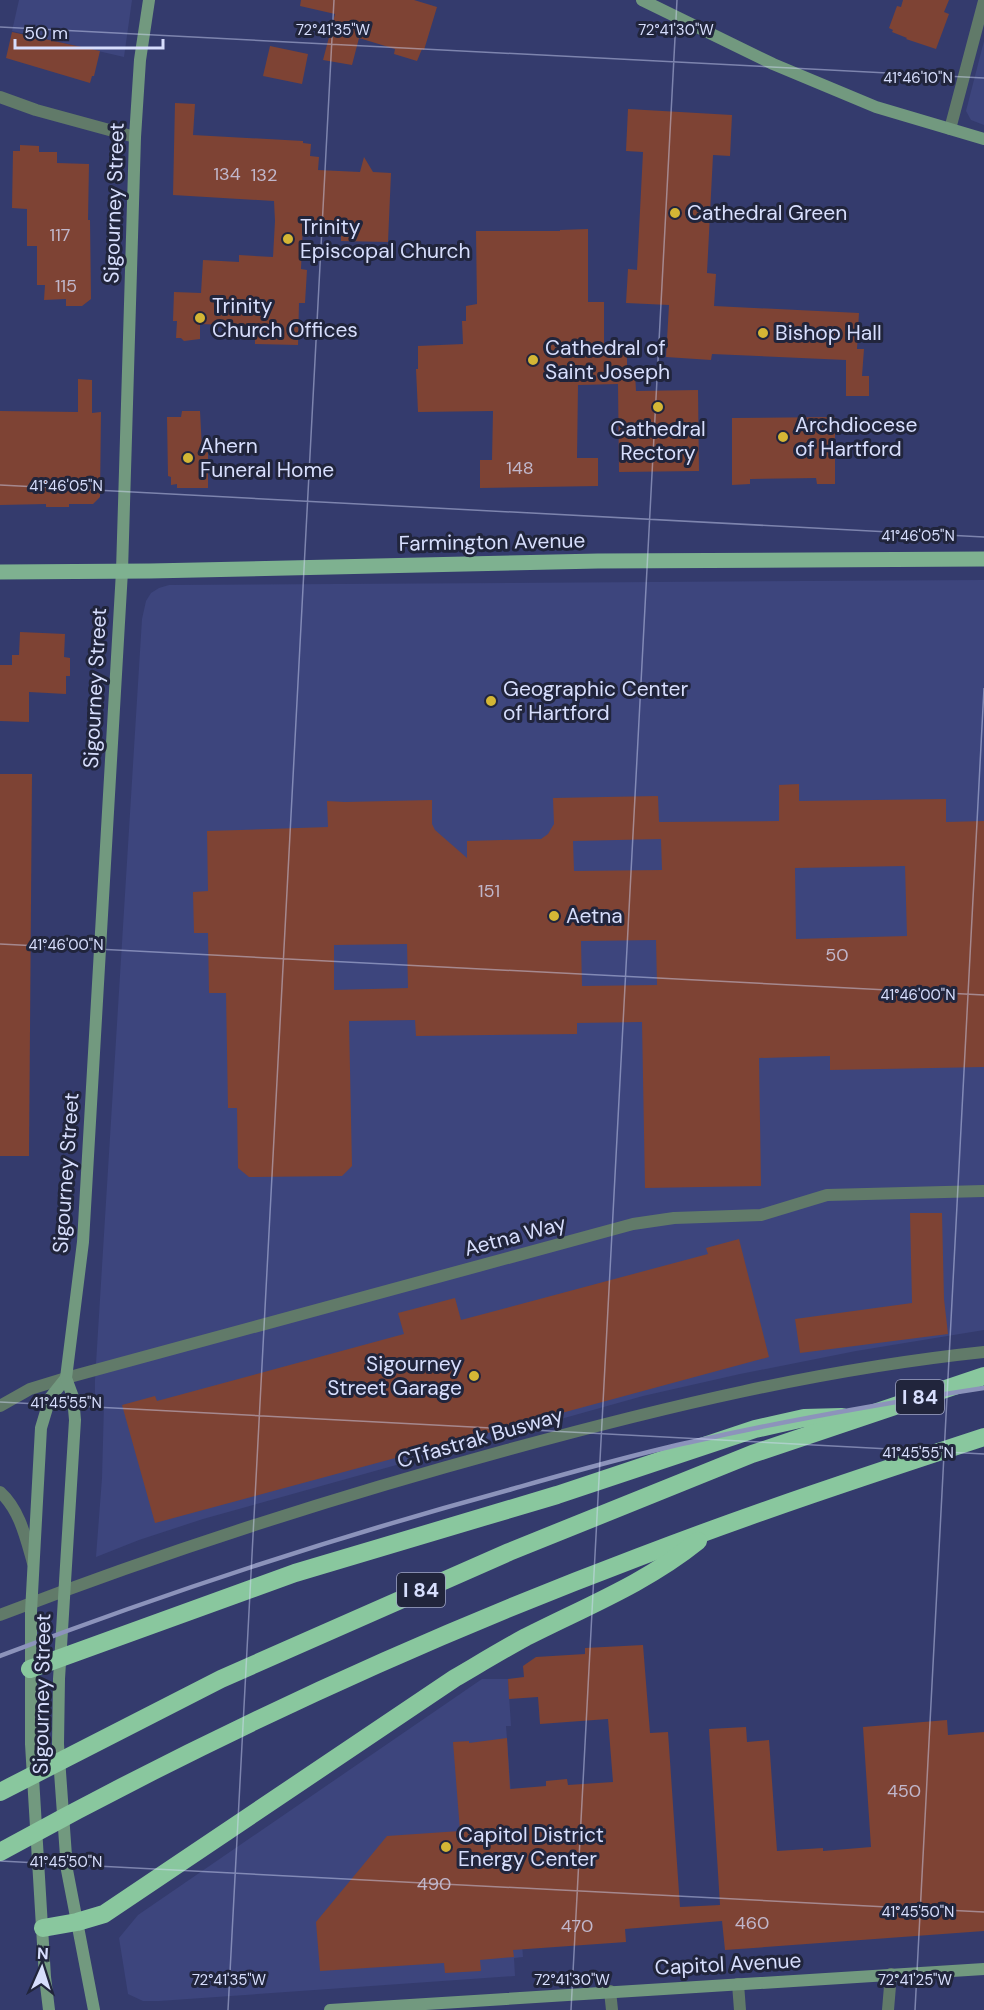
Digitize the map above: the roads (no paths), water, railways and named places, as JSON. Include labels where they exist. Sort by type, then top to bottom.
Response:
[{"type":"highway","name":"I 84","points":[[0,1792],[221,1679],[378,1608],[672,1485],[856,1418],[984,1376]]},
{"type":"highway","points":[[30,1669],[295,1573],[557,1495],[754,1429],[804,1418],[856,1418]]},
{"type":"highway","name":"I 84","points":[[0,1852],[173,1760],[275,1711],[540,1596],[810,1494],[984,1437]]},
{"type":"highway","points":[[43,1928],[104,1914],[455,1678],[510,1646],[642,1580],[687,1550],[710,1530]]},
{"type":"main road","name":"Sigourney Street","points":[[94,2010],[68,1870],[60,1779],[58,1715],[60,1657],[75,1410],[72,1391],[66,1378],[82,1242],[122,571],[135,137],[140,60],[149,0]]},
{"type":"main road","points":[[642,0],[807,78],[876,107],[984,139]]},
{"type":"main road","name":"Farmington Avenue","points":[[0,572],[586,561],[984,559]]},
{"type":"main road","name":"Sigourney Street","points":[[49,2010],[31,1744],[30,1669],[33,1564],[30,1534],[41,1428],[50,1398],[66,1378]]},
{"type":"main road","name":"Capitol Avenue","points":[[330,2010],[477,2005],[610,1991],[984,1969]]},
{"type":"street","points":[[950,129],[984,1]]},
{"type":"street","points":[[0,98],[135,137]]},
{"type":"street","name":"Aetna Way","points":[[0,1406],[30,1389],[66,1378],[633,1224],[674,1218],[761,1215],[827,1195],[984,1191]]},
{"type":"street","name":"CTfastrak Busway","points":[[0,1615],[77,1585],[219,1536],[399,1481],[579,1431],[754,1388],[881,1365],[984,1352]]},
{"type":"street","points":[[0,1492],[30,1534]]},
{"type":"street","points":[[888,2010],[891,1974]]},
{"type":"street","points":[[738,1984],[740,2010]]},
{"type":"street","points":[[610,1991],[612,2010]]},
{"type":"railway","points":[[0,1656],[190,1587],[318,1546],[601,1464],[764,1426],[984,1388]]},
{"type":"place","name":"Cathedral Green","points":[[675,213]]},
{"type":"place","name":"Trinity Episcopal Church","points":[[288,239]]},
{"type":"place","name":"Trinity Church Offices","points":[[200,318]]},
{"type":"place","name":"Bishop Hall","points":[[763,333]]},
{"type":"place","name":"Cathedral of Saint Joseph","points":[[533,360]]},
{"type":"place","name":"Cathedral Rectory","points":[[658,407]]},
{"type":"place","name":"Archdiocese of Hartford","points":[[783,437]]},
{"type":"place","name":"Ahern Funeral Home","points":[[188,458]]},
{"type":"place","name":"Geographic Center of Hartford","points":[[491,701]]},
{"type":"place","name":"Aetna","points":[[554,916]]},
{"type":"place","name":"Sigourney Street Garage","points":[[474,1376]]},
{"type":"place","name":"Capitol District Energy Center","points":[[446,1847]]}]
